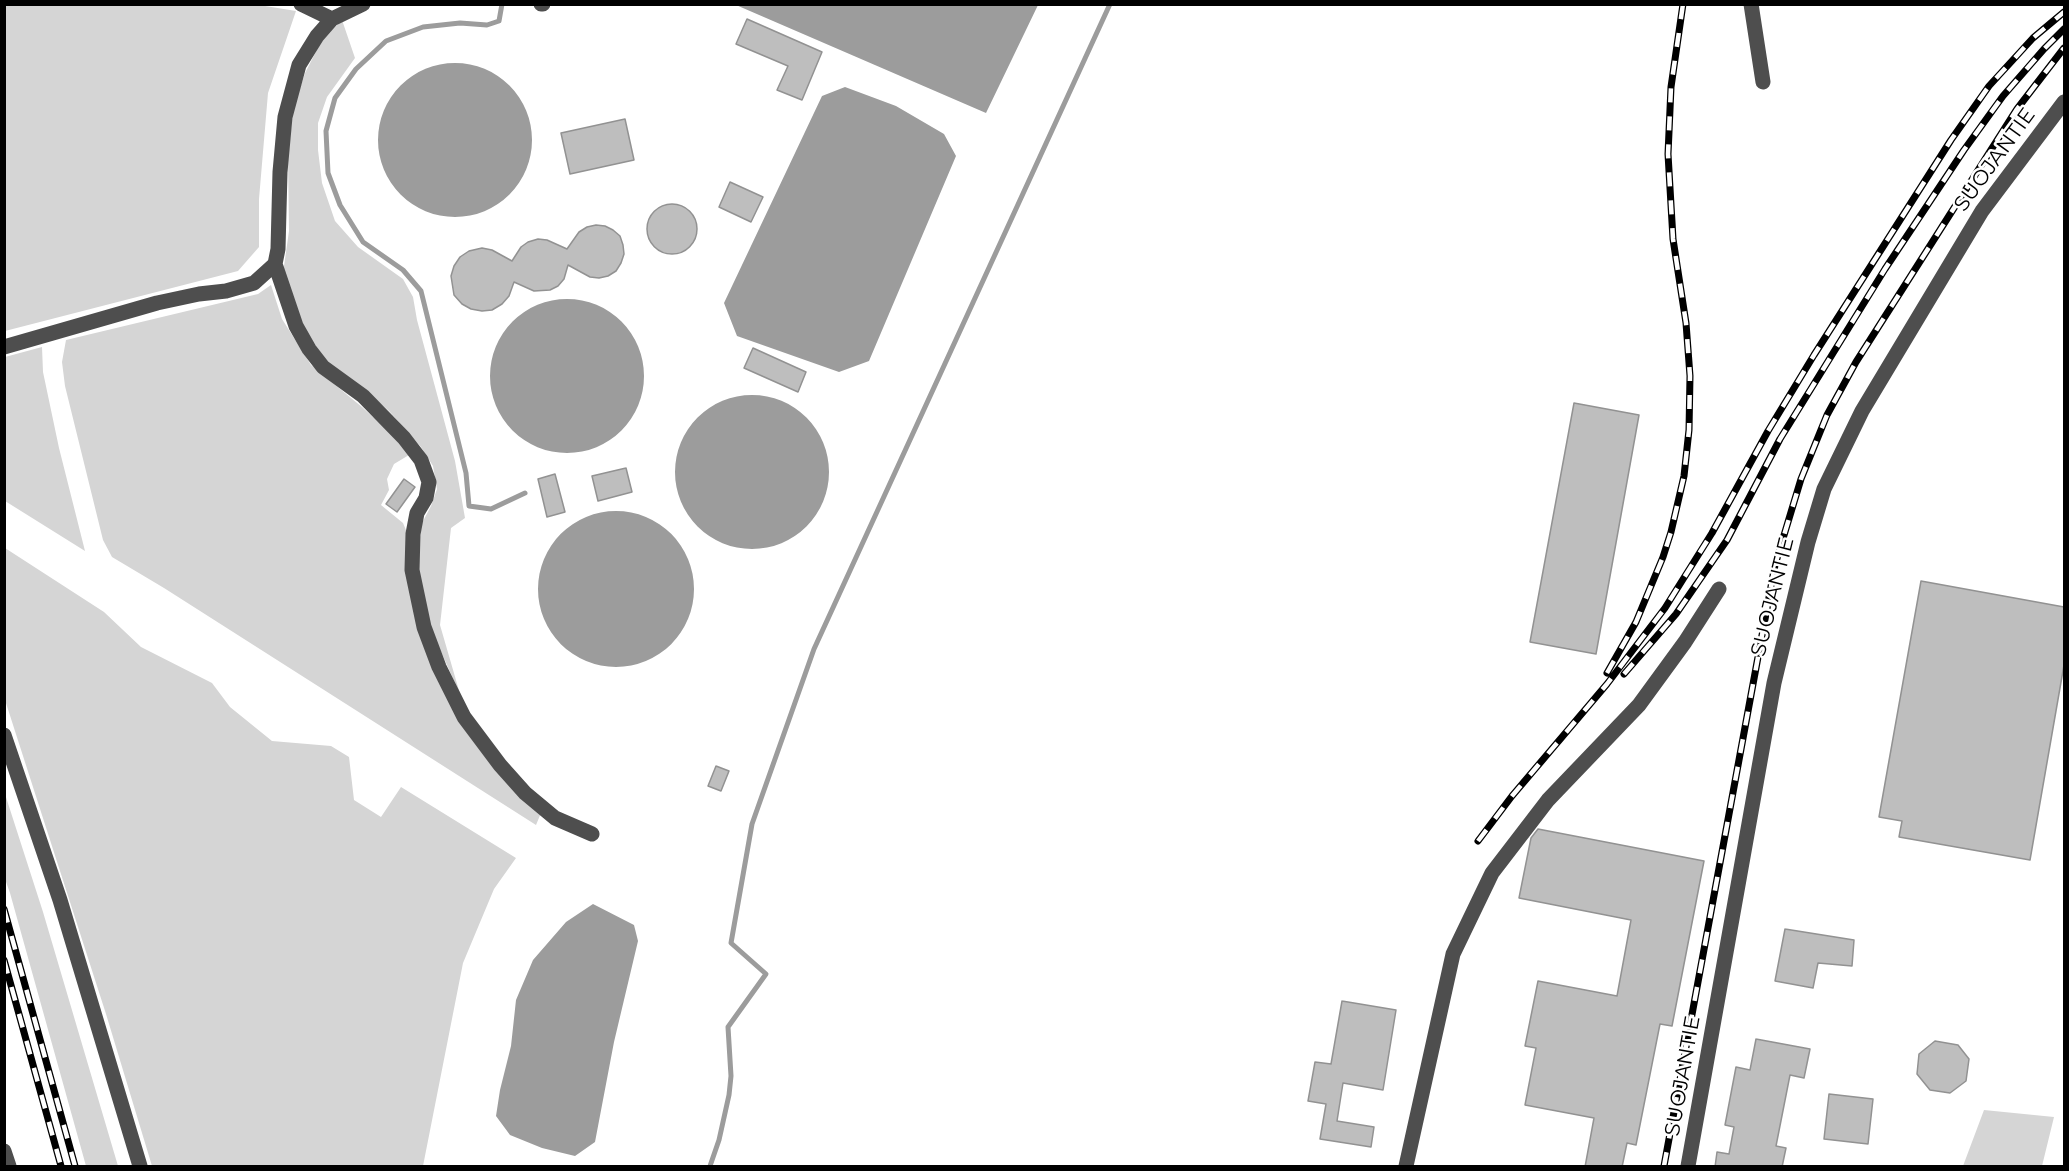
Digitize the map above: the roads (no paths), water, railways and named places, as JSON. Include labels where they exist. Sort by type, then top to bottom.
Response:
[{"type":"lane","points":[[301,4],[331,12],[363,4]]},
{"type":"lane","points":[[1751,4],[1763,82]]},
{"type":"lane","points":[[4,347],[157,303],[226,291],[254,283],[274,264],[278,249],[280,172],[285,117],[299,65],[331,12]]},
{"type":"lane","name":"SUOJANTIE","points":[[1688,1167],[1774,683],[1808,542],[1824,489],[1862,411],[1976,220],[2064,102]]},
{"type":"lane","points":[[274,264],[296,326],[309,349],[323,367],[363,396],[404,438],[421,460],[429,482],[426,498],[417,513],[413,534],[412,570],[424,627],[439,667],[464,717],[500,765],[525,793],[555,818],[592,834]]},
{"type":"lane","points":[[1406,1167],[1453,954],[1492,873],[1548,800],[1639,705],[1719,589]]},
{"type":"lane","points":[[4,735],[60,900],[140,1167]]},
{"type":"lane","points":[[4,1151],[9,1167]]},
{"type":"waterway","points":[[502,4],[499,21],[487,25],[460,23],[423,27],[386,41],[356,69],[335,98],[326,131],[328,173],[340,205],[363,242],[403,270],[421,291],[466,473],[469,506],[491,509],[525,493]]},
{"type":"waterway","points":[[710,1166],[719,1140],[729,1095],[731,1076],[728,1027],[766,974],[731,943],[752,824],[814,649],[1110,4]]},
{"type":"railway","points":[[1607,673],[1636,622],[1663,557],[1684,476],[1689,430],[1690,376],[1686,323],[1673,239],[1668,154],[1671,87],[1683,4]]},
{"type":"railway","points":[[1478,841],[1512,796],[1607,684],[1665,608],[1712,533],[1768,431],[1814,355],[1951,140],[1989,86],[2033,38],[2064,12]]},
{"type":"railway","points":[[1624,674],[1676,614],[1727,540],[1780,439],[1885,269],[1964,150],[2003,96],[2064,29]]},
{"type":"railway","points":[[1664,1166],[1775,565],[1801,479],[1827,415],[1856,362],[2017,109],[2064,48]]},
{"type":"railway","points":[[4,909],[75,1166]]},
{"type":"railway","points":[[4,960],[61,1166]]}]
